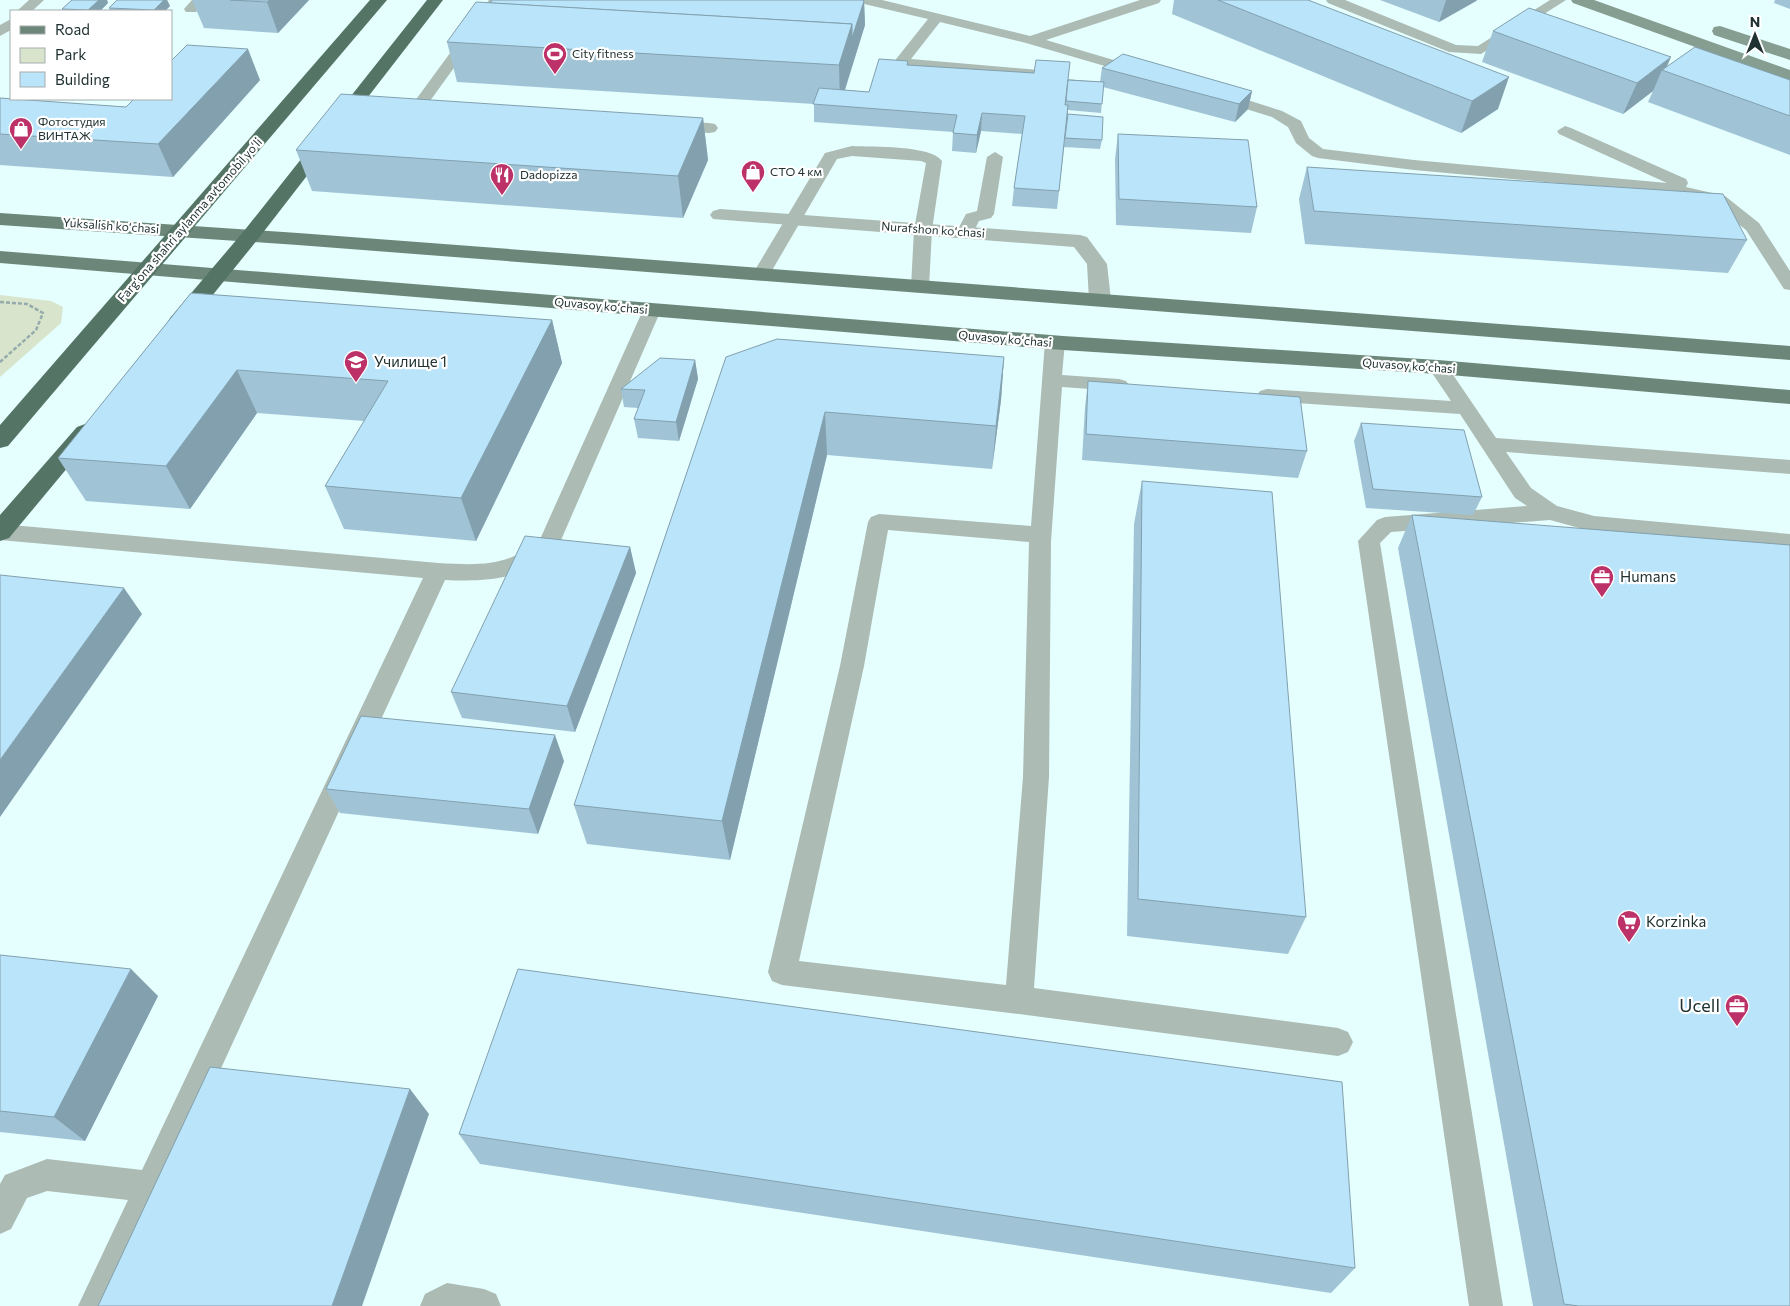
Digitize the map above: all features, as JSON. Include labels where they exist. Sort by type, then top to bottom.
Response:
[{"type":"highway","name":"Fargʻona shahri aylanma avtomobil yoʻli","points":[[0,440],[379,0]]},
{"type":"highway","points":[[163,340],[363,104],[435,0]]},
{"type":"highway","points":[[0,532],[100,414]]},
{"type":"main road","points":[[1579,0],[1790,76]]},
{"type":"main road","points":[[1700,24],[1790,55]]},
{"type":"main road","name":"Yuksalish koʻchasi","points":[[0,219],[251,235]]},
{"type":"main road","points":[[251,235],[1790,354]]},
{"type":"main road","points":[[0,256],[220,274]]},
{"type":"main road","name":"Quvasoy koʻchasi","points":[[220,274],[1055,342],[1438,368],[1790,397]]},
{"type":"street","points":[[399,107],[437,110]]},
{"type":"street","points":[[651,124],[709,128]]},
{"type":"street","name":"Nurafshon koʻchasi","points":[[720,215],[1080,242],[1097,264],[1100,300]]},
{"type":"lane","points":[[25,10],[37,0]]},
{"type":"lane","points":[[418,108],[496,0]]},
{"type":"lane","points":[[865,0],[1031,40],[1154,77]]},
{"type":"lane","points":[[1031,40],[1154,0]]},
{"type":"lane","points":[[1333,0],[1454,49],[1481,50],[1560,0]]},
{"type":"lane","points":[[937,17],[896,69],[1033,74]]},
{"type":"lane","points":[[0,32],[10,23]]},
{"type":"lane","points":[[1201,91],[1277,114],[1295,124],[1302,140],[1318,153],[1414,165],[1674,189],[1719,200]]},
{"type":"lane","points":[[1565,131],[1719,200],[1753,227],[1790,285]]},
{"type":"lane","points":[[761,274],[831,156],[852,151],[926,156],[934,161],[923,230],[920,287]]},
{"type":"lane","points":[[965,233],[972,218],[985,214],[996,157]]},
{"type":"lane","points":[[0,532],[438,571],[487,573],[518,566],[541,552],[550,541],[652,310]]},
{"type":"lane","points":[[1019,1000],[1036,777],[1041,535],[1055,342]]},
{"type":"lane","points":[[1438,368],[1523,493],[1550,512]]},
{"type":"lane","points":[[1052,380],[1140,386]]},
{"type":"lane","points":[[1249,394],[1465,408]]},
{"type":"lane","points":[[1489,444],[1790,467]]},
{"type":"lane","points":[[1486,1306],[1369,542],[1385,525],[1550,512],[1594,524],[1790,542]]},
{"type":"lane","points":[[1041,535],[879,522],[852,666],[782,972],[1019,1000],[1338,1042]]},
{"type":"lane","points":[[95,1306],[438,571]]},
{"type":"lane","points":[[0,1218],[16,1186],[47,1176],[149,1187]]},
{"type":"lane","points":[[437,1306],[447,1300],[484,1306]]},
{"type":"path","points":[[0,302],[27,304],[42,313],[36,330],[0,362]]},
{"type":"green space","points":[[0,295],[51,301],[63,307],[61,323],[0,377]]},
{"type":"building","points":[[72,0],[99,0],[88,10],[62,9]]},
{"type":"building","points":[[117,0],[164,0],[154,10],[109,8]]},
{"type":"building","points":[[230,0],[270,0],[267,2]]},
{"type":"building","points":[[492,0],[864,1],[852,38],[852,24],[490,3]]},
{"type":"building","points":[[1218,0],[1308,0],[1509,77],[1472,101]]},
{"type":"building","points":[[476,2],[852,24],[839,65],[447,42]]},
{"type":"building","points":[[1529,8],[1671,57],[1637,83],[1493,31]]},
{"type":"building","points":[[187,45],[248,49],[158,144],[0,134],[0,98],[126,107],[133,100],[172,100],[172,60]]},
{"type":"building","points":[[1695,47],[1790,80],[1790,116],[1662,70]]},
{"type":"building","points":[[1123,54],[1252,91],[1239,104],[1102,68]]},
{"type":"building","points":[[879,59],[908,61],[907,65],[1034,73],[1036,60],[1070,62],[1065,105],[1068,105],[1059,191],[1014,188],[1025,116],[982,113],[977,135],[953,133],[957,115],[813,104],[819,88],[869,92]]},
{"type":"building","points":[[1068,80],[1104,82],[1102,104],[1066,101]]},
{"type":"building","points":[[341,94],[703,118],[678,176],[296,150]]},
{"type":"building","points":[[1068,114],[1103,117],[1102,140],[1065,138]]},
{"type":"building","points":[[1118,134],[1248,140],[1257,207],[1119,199]]},
{"type":"building","points":[[1307,167],[1723,194],[1747,240],[1314,211]]},
{"type":"building","points":[[191,293],[552,320],[461,498],[325,486],[388,381],[237,370],[166,466],[58,458]]},
{"type":"building","points":[[777,339],[1004,357],[996,426],[825,412],[722,821],[574,805],[726,357]]},
{"type":"building","points":[[660,358],[695,360],[676,422],[634,419],[645,390],[621,389]]},
{"type":"building","points":[[1088,381],[1300,397],[1307,451],[1086,434]]},
{"type":"building","points":[[1361,423],[1464,430],[1482,497],[1373,489]]},
{"type":"building","points":[[1142,481],[1272,492],[1306,917],[1138,899]]},
{"type":"building","name":"Korzinka","points":[[1412,515],[1790,545],[1790,1306],[1579,1306],[1564,1304]]},
{"type":"building","points":[[525,536],[630,547],[567,706],[451,692]]},
{"type":"building","points":[[0,575],[124,588],[0,760]]},
{"type":"building","points":[[361,716],[555,735],[529,809],[326,789]]},
{"type":"building","points":[[0,955],[131,969],[54,1117],[0,1111]]},
{"type":"building","points":[[518,969],[1342,1082],[1355,1268],[459,1134]]},
{"type":"building","points":[[210,1067],[410,1089],[332,1306],[98,1306]]},
{"type":"place","name":"City fitness","points":[[555,75]]},
{"type":"place","name":"Фотостудия ВИНТАЖ","points":[[21,150]]},
{"type":"place","name":"СТО 4 км","points":[[753,193]]},
{"type":"place","name":"Dadopizza","points":[[502,196]]},
{"type":"place","name":"Училище 1","points":[[356,383]]},
{"type":"place","name":"Humans","points":[[1602,598]]},
{"type":"place","name":"Korzinka","points":[[1629,943]]},
{"type":"place","name":"Ucell","points":[[1737,1027]]}]
